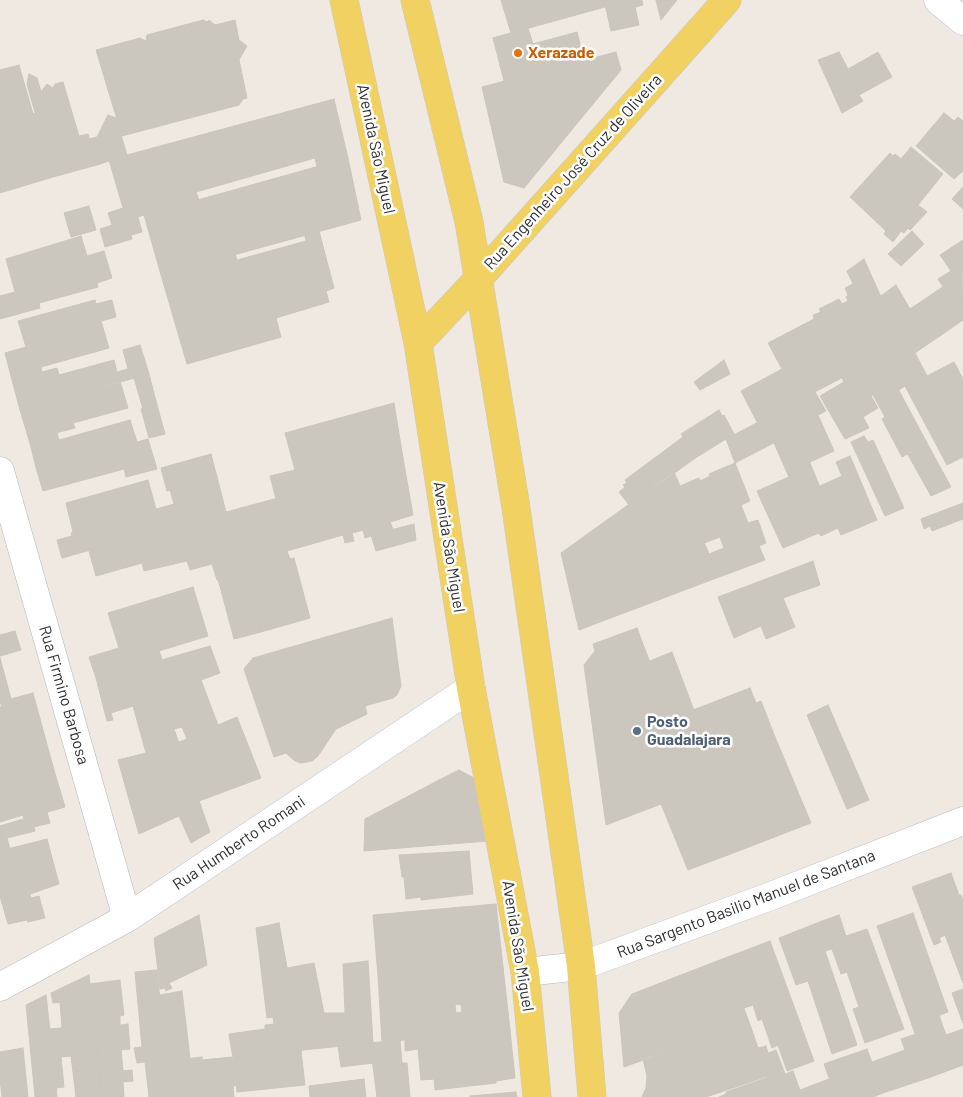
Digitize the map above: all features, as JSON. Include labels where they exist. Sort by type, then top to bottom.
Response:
[{"type":"main road","name":"Avenida São Miguel","points":[[344,0],[418,343],[472,688],[525,972],[536,1097]]},
{"type":"main road","points":[[415,0],[468,222],[479,278],[516,508],[581,966],[592,1097]]},
{"type":"main road","name":"Rua Engenheiro José Cruz de Oliveira","points":[[418,343],[479,278],[727,0]]},
{"type":"street","points":[[938,0],[963,21]]},
{"type":"street","name":"Rua Firmino Barbosa","points":[[0,471],[128,918]]},
{"type":"street","name":"Rua Humberto Romani","points":[[0,987],[128,918],[472,688]]},
{"type":"street","name":"Rua Sargento Basilio Manuel de Santana","points":[[525,972],[581,966],[771,896],[963,821]]},
{"type":"building","points":[[501,0],[604,0],[605,7],[511,33]]},
{"type":"building","points":[[604,0],[642,0],[643,5],[635,7],[639,25],[611,31]]},
{"type":"building","points":[[656,0],[677,0],[661,20]]},
{"type":"building","points":[[203,20],[207,22],[209,20],[215,25],[235,20],[239,40],[247,46],[239,60],[247,98],[243,99],[239,105],[122,136],[96,50],[140,38],[146,41],[147,35]]},
{"type":"building","points":[[528,28],[533,44],[577,32],[584,60],[504,81],[493,38]]},
{"type":"building","points":[[616,52],[621,70],[524,188],[504,182],[482,87]]},
{"type":"building","points":[[839,52],[848,69],[878,52],[892,77],[859,95],[863,101],[842,113],[818,60]]},
{"type":"building","points":[[19,65],[33,114],[0,123],[0,70]]},
{"type":"building","points":[[29,74],[37,78],[41,92],[47,84],[53,88],[55,84],[63,82],[79,136],[88,134],[97,165],[53,177],[27,84]]},
{"type":"building","points":[[334,99],[348,158],[317,167],[315,158],[196,192],[199,200],[144,215],[127,155]]},
{"type":"building","points":[[36,113],[53,177],[0,193],[0,123]]},
{"type":"building","points":[[944,113],[954,121],[958,117],[963,121],[963,171],[954,179],[916,146]]},
{"type":"building","points":[[108,115],[116,118],[127,155],[97,165],[89,139],[97,137]]},
{"type":"building","points":[[911,147],[943,174],[918,205],[927,212],[910,230],[908,228],[904,233],[901,231],[893,242],[884,234],[886,231],[850,197],[890,153],[893,156],[895,154],[901,159]]},
{"type":"building","points":[[127,155],[144,215],[112,225],[108,213],[123,208],[109,160]]},
{"type":"building","points":[[348,158],[361,220],[161,275],[144,215]]},
{"type":"building","points":[[963,187],[963,209],[952,199]]},
{"type":"building","points":[[89,206],[96,230],[71,237],[64,213]]},
{"type":"building","points":[[138,217],[142,232],[131,235],[132,239],[105,247],[100,229]]},
{"type":"building","points":[[319,231],[334,288],[326,291],[329,302],[276,318],[281,337],[187,364],[161,275],[235,254],[237,260],[306,241],[305,236]]},
{"type":"building","points":[[912,231],[924,244],[901,266],[888,254]]},
{"type":"building","points":[[81,236],[87,256],[104,251],[112,278],[97,283],[98,287],[39,303],[40,308],[0,319],[0,296],[15,292],[6,259]]},
{"type":"building","points":[[963,240],[963,273],[943,287],[938,279],[951,271],[940,255]]},
{"type":"building","points":[[864,259],[903,346],[757,422],[741,391],[782,369],[768,343],[814,319],[813,315],[821,312],[819,309],[839,299],[842,304],[848,301],[845,288],[853,284],[847,271]]},
{"type":"building","points":[[962,274],[963,320],[915,353],[927,376],[954,362],[963,379],[963,457],[947,465],[905,386],[899,390],[881,357],[903,346],[892,321]]},
{"type":"building","points":[[896,285],[910,309],[892,321],[881,296]]},
{"type":"building","points":[[95,300],[96,304],[112,300],[116,317],[101,321],[109,348],[41,367],[42,372],[12,380],[5,353],[26,347],[18,321]]},
{"type":"building","points":[[140,345],[149,374],[20,410],[12,380],[57,368],[59,375],[114,360],[117,372],[128,369],[123,350]]},
{"type":"building","points":[[881,357],[927,443],[902,457],[882,419],[885,417],[873,395],[876,393],[863,367]]},
{"type":"building","points":[[724,360],[730,374],[700,390],[694,382]]},
{"type":"building","points":[[863,367],[876,393],[871,396],[878,408],[863,417],[869,428],[845,439],[820,396],[844,382],[842,378]]},
{"type":"building","points":[[149,374],[157,405],[143,409],[134,378]]},
{"type":"building","points":[[120,381],[128,408],[73,423],[75,428],[29,440],[20,410]]},
{"type":"building","points":[[815,392],[826,411],[818,415],[834,451],[810,462],[787,407]]},
{"type":"building","points":[[394,403],[404,464],[276,499],[270,476],[295,470],[285,433]]},
{"type":"building","points":[[157,405],[165,434],[149,438],[141,409]]},
{"type":"building","points":[[787,407],[797,431],[735,463],[726,439]]},
{"type":"building","points":[[719,410],[722,416],[724,415],[734,434],[697,457],[681,434]]},
{"type":"building","points":[[130,420],[137,442],[37,471],[29,440],[57,433],[59,440]]},
{"type":"building","points":[[797,431],[819,485],[765,509],[757,491],[789,477],[774,443]]},
{"type":"building","points":[[864,436],[868,442],[873,440],[904,508],[885,516],[851,442]]},
{"type":"building","points":[[683,437],[697,457],[629,505],[619,492],[625,487],[623,485],[627,483],[625,480]]},
{"type":"building","points":[[148,439],[157,469],[126,477],[124,469],[43,491],[37,471]]},
{"type":"building","points":[[927,443],[951,487],[931,496],[907,453]]},
{"type":"building","points":[[211,454],[217,477],[167,491],[161,468]]},
{"type":"building","points":[[850,456],[877,520],[841,535],[820,486],[842,476],[836,462]]},
{"type":"building","points":[[735,463],[750,501],[741,505],[748,523],[758,520],[766,543],[759,546],[765,560],[719,577],[709,554],[724,548],[720,537],[704,543],[680,486],[699,478],[700,481],[710,476],[709,474]]},
{"type":"building","points":[[404,464],[413,515],[390,522],[393,529],[365,538],[363,530],[352,533],[354,541],[345,543],[343,535],[287,551],[290,559],[244,572],[226,512]]},
{"type":"building","points":[[674,472],[719,577],[579,630],[561,553]]},
{"type":"building","points":[[217,477],[226,512],[180,525],[170,490]]},
{"type":"building","points":[[148,480],[156,509],[73,532],[66,503]]},
{"type":"building","points":[[819,485],[838,528],[821,536],[819,533],[783,548],[765,509]]},
{"type":"building","points":[[963,503],[963,519],[932,531],[930,526],[924,529],[921,519]]},
{"type":"building","points":[[174,504],[180,525],[62,558],[57,540],[72,536],[71,533]]},
{"type":"building","points":[[226,512],[244,572],[217,580],[212,564],[190,570],[187,561],[144,571],[142,563],[96,576],[89,551]]},
{"type":"building","points":[[414,524],[416,540],[376,551],[371,535]]},
{"type":"building","points":[[294,558],[310,618],[261,632],[244,572]]},
{"type":"building","points":[[813,561],[820,585],[783,598],[774,576]]},
{"type":"building","points":[[244,572],[261,632],[234,639],[218,579]]},
{"type":"building","points":[[774,576],[795,627],[766,639],[761,626],[734,638],[718,597]]},
{"type":"building","points":[[193,587],[208,636],[159,651],[162,659],[96,678],[89,657],[119,648],[108,613]]},
{"type":"building","points":[[392,618],[401,686],[397,695],[393,698],[365,706],[367,714],[336,729],[318,756],[312,761],[301,763],[295,761],[286,753],[274,757],[244,669],[253,658]]},
{"type":"building","points":[[637,628],[682,748],[700,741],[741,850],[688,870],[661,804],[606,825],[584,665],[595,651],[593,644]]},
{"type":"building","points":[[15,631],[21,650],[0,656],[0,635]]},
{"type":"building","points":[[210,646],[220,673],[201,680],[218,725],[237,717],[261,778],[199,801],[179,742],[187,739],[182,727],[174,729],[151,663]]},
{"type":"building","points":[[672,652],[705,740],[682,748],[650,661]]},
{"type":"building","points":[[0,658],[11,699],[0,702]]},
{"type":"building","points":[[151,663],[189,772],[128,796],[118,760],[146,753],[133,706],[111,713],[113,720],[107,721],[96,678]]},
{"type":"building","points":[[750,688],[756,703],[761,701],[775,737],[708,762],[700,741],[705,740],[693,710]]},
{"type":"building","points":[[33,693],[43,730],[0,743],[0,707],[2,707],[0,702]]},
{"type":"building","points":[[828,705],[869,800],[847,809],[807,715]]},
{"type":"building","points":[[43,730],[54,770],[0,786],[0,743]]},
{"type":"building","points":[[775,737],[811,823],[741,850],[708,762]]},
{"type":"building","points":[[54,770],[65,807],[24,819],[23,815],[0,822],[0,786]]},
{"type":"building","points":[[459,770],[474,778],[489,841],[450,844],[439,780]]},
{"type":"building","points":[[189,772],[210,832],[191,843],[179,816],[139,834],[128,796]]},
{"type":"building","points":[[439,780],[450,844],[364,851],[365,819]]},
{"type":"building","points":[[47,812],[50,823],[34,827],[35,831],[7,838],[10,849],[0,851],[0,826]]},
{"type":"building","points":[[47,839],[59,884],[30,894],[31,898],[39,896],[45,918],[8,924],[0,896],[0,851]]},
{"type":"building","points":[[469,851],[473,894],[421,900],[421,897],[406,899],[399,855]]},
{"type":"building","points":[[951,873],[963,901],[963,983],[945,935],[939,938],[941,942],[934,945],[912,887]]},
{"type":"building","points":[[496,904],[503,967],[378,976],[373,915]]},
{"type":"building","points":[[913,913],[948,1012],[912,1025],[877,926]]},
{"type":"building","points":[[199,915],[207,965],[169,983],[172,988],[166,991],[165,988],[160,989],[154,938]]},
{"type":"building","points":[[839,915],[846,936],[867,929],[904,1029],[865,1043],[853,1009],[859,1007],[847,972],[841,974],[822,921]]},
{"type":"building","points":[[822,921],[832,949],[825,951],[857,1045],[832,1054],[808,981],[796,985],[779,938]]},
{"type":"building","points":[[279,923],[302,1051],[233,1058],[229,1034],[265,1029],[265,1025],[274,1024],[273,1017],[267,1018],[256,928]]},
{"type":"building","points":[[770,941],[814,1061],[787,1071],[778,1045],[772,1048],[762,1019],[758,1021],[753,1005],[744,1008],[725,958]]},
{"type":"building","points":[[725,958],[749,1022],[624,1067],[619,1013],[632,994]]},
{"type":"building","points":[[368,961],[373,1043],[302,1050],[287,968],[314,963],[324,1013],[345,1013],[343,964]]},
{"type":"building","points":[[503,967],[510,1030],[382,1042],[378,976]],"holes":[[[461,1004],[462,1012],[456,1013],[455,1005]]]},
{"type":"building","points":[[157,970],[160,1000],[138,1004],[135,972]]},
{"type":"building","points":[[89,975],[102,1097],[76,1097],[71,1056],[61,1057],[64,1087],[56,1088],[49,1029],[62,1028],[60,1002],[53,1003],[51,993]]},
{"type":"building","points":[[120,980],[124,1015],[120,1016],[120,1025],[95,1029],[90,984]]},
{"type":"building","points":[[963,989],[963,1005],[957,1007],[952,993]]},
{"type":"building","points":[[182,991],[190,1058],[167,1061],[160,995]]},
{"type":"building","points":[[46,995],[56,1084],[34,1086],[26,1005]]},
{"type":"building","points":[[160,1000],[166,1044],[142,1047],[138,1004]]},
{"type":"building","points":[[963,1005],[963,1023],[957,1007]]},
{"type":"building","points":[[939,1015],[946,1035],[963,1029],[963,1065],[931,1077],[912,1025]]},
{"type":"building","points":[[749,1022],[768,1076],[706,1097],[642,1097],[646,1088],[647,1076],[643,1059]]},
{"type":"building","points":[[128,1024],[130,1049],[121,1050],[123,1071],[132,1070],[133,1081],[123,1082],[124,1097],[102,1097],[95,1029]]},
{"type":"building","points":[[510,1030],[515,1078],[496,1081],[496,1083],[435,1090],[434,1079],[421,1080],[418,1049],[405,1051],[405,1040]]},
{"type":"building","points":[[916,1034],[931,1077],[883,1093],[872,1062],[905,1050],[901,1039]]},
{"type":"building","points":[[400,1040],[402,1063],[407,1063],[410,1097],[377,1097],[370,1043]]},
{"type":"building","points":[[370,1043],[373,1063],[341,1067],[338,1046]]},
{"type":"building","points":[[166,1044],[171,1097],[149,1097],[145,1062],[137,1063],[134,1048]]},
{"type":"building","points":[[766,1046],[768,1053],[776,1050],[785,1074],[769,1080],[758,1048]]},
{"type":"building","points":[[23,1048],[28,1097],[2,1097],[0,1052]]},
{"type":"building","points":[[867,1049],[883,1093],[873,1097],[836,1097],[824,1064]]},
{"type":"building","points":[[301,1051],[305,1085],[237,1092],[233,1058]]},
{"type":"building","points":[[202,1057],[202,1060],[232,1057],[236,1085],[233,1086],[234,1097],[171,1097],[167,1061]]},
{"type":"building","points":[[793,1071],[800,1090],[829,1079],[836,1097],[776,1097],[769,1080]]},
{"type":"building","points":[[769,1077],[776,1097],[719,1097],[726,1094],[726,1092]]},
{"type":"building","points":[[364,1079],[366,1097],[310,1097],[309,1086]]},
{"type":"building","points":[[56,1084],[57,1097],[35,1097],[34,1086]]},
{"type":"building","points":[[516,1092],[517,1097],[470,1097],[470,1096]]},
{"type":"place","name":"Xerazade","points":[[518,53]]},
{"type":"place","name":"Posto Guadalajara","points":[[637,731]]}]
